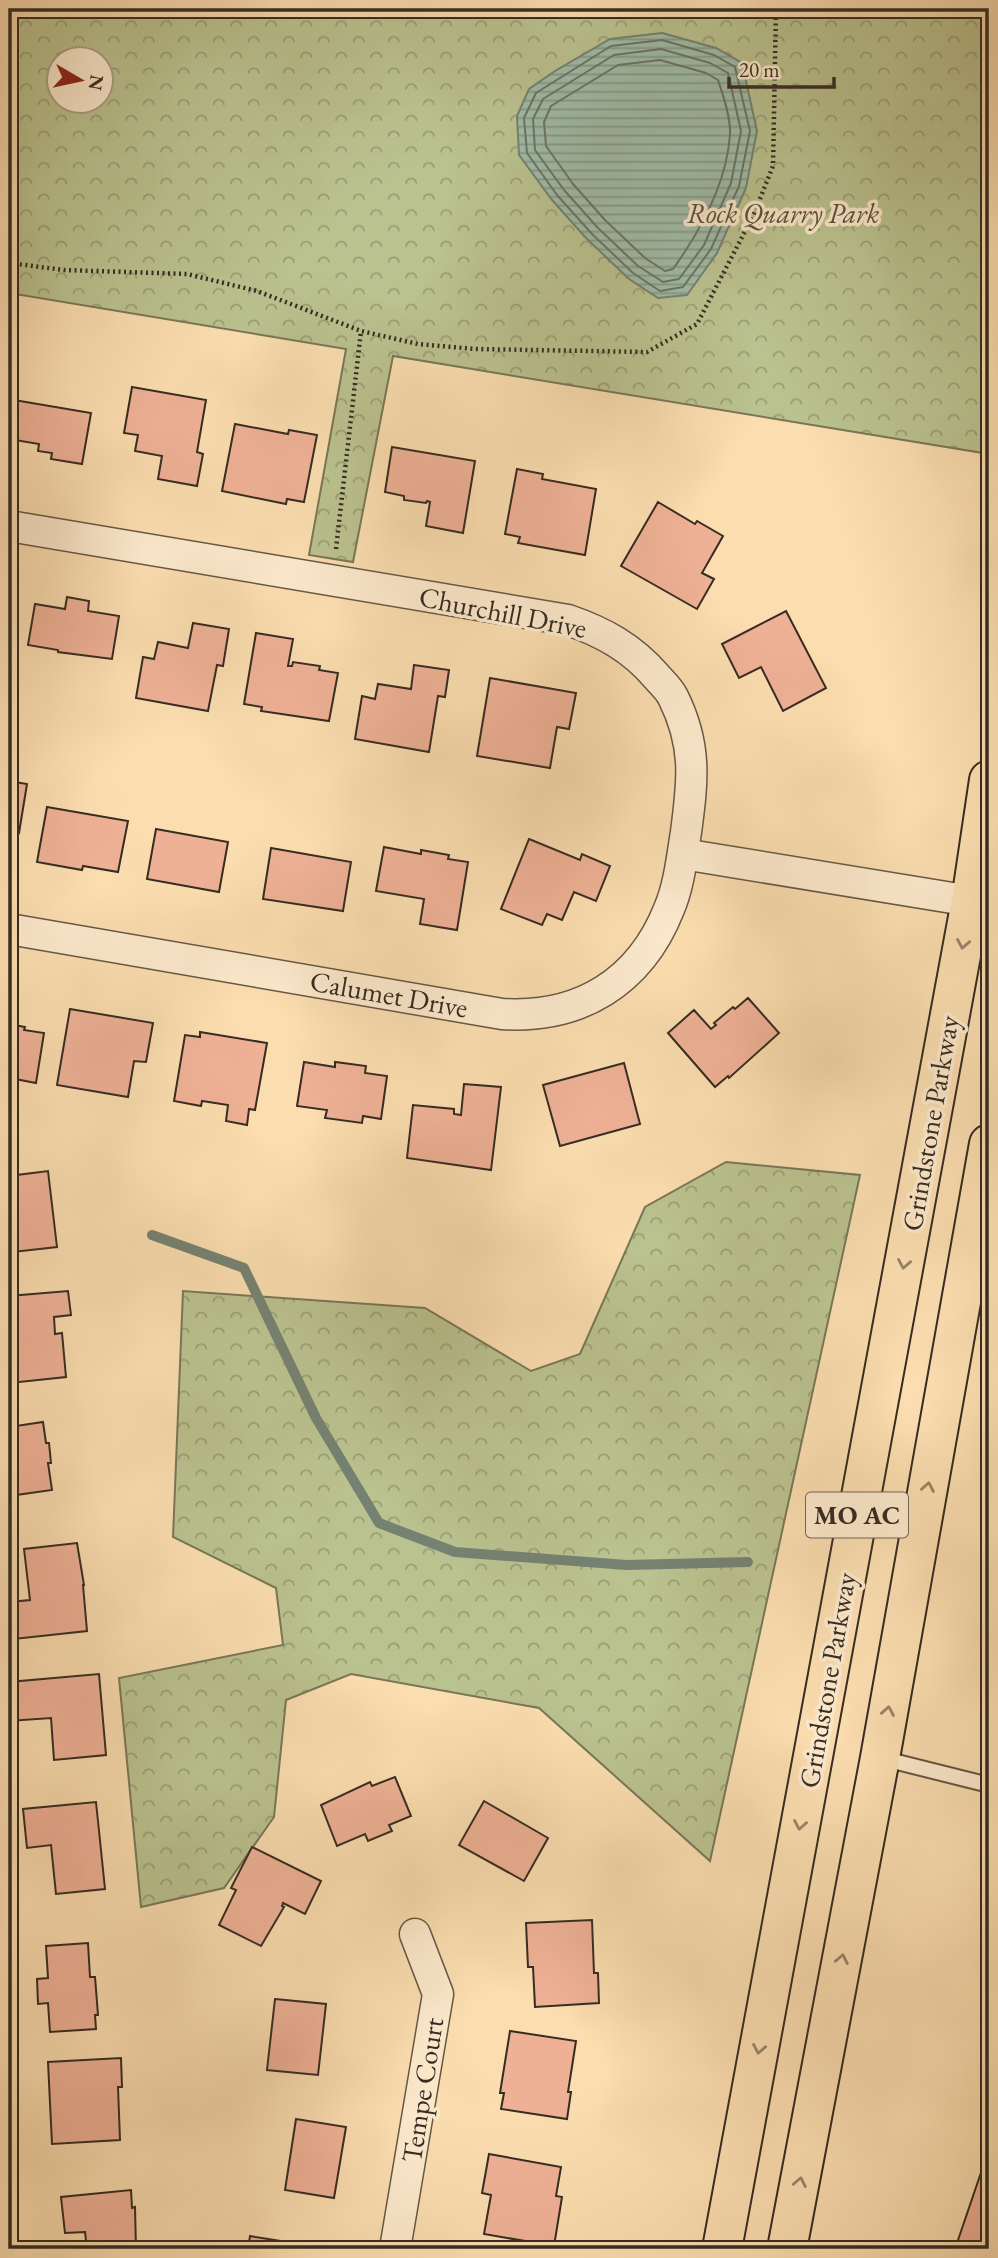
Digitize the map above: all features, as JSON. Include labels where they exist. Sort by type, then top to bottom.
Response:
[{"type":"main road","name":"Grindstone Parkway","points":[[722,2249],[980,903],[989,780]]},
{"type":"main road","name":"MO AC","points":[[787,2249],[880,1758],[989,1144]]},
{"type":"street","name":"Churchill Drive","points":[[9,526],[568,620],[599,631],[641,658],[672,694],[688,733],[693,775],[683,853]]},
{"type":"street","points":[[683,853],[980,903]]},
{"type":"street","name":"Calumet Drive","points":[[9,929],[502,1014],[546,1013],[601,994],[626,975],[650,947],[670,908],[683,853]]},
{"type":"street","name":"Tempe Court","points":[[396,2249],[438,1994],[415,1934]]},
{"type":"lane","points":[[880,1758],[989,1785]]},
{"type":"path","points":[[9,264],[64,270],[187,274],[257,291],[361,331],[418,344],[475,349],[647,352],[697,324],[754,214],[773,166],[776,9]]},
{"type":"path","points":[[332,581],[361,331]]},
{"type":"green space","name":"Rock Quarry Park","points":[[9,9],[989,9],[989,454],[393,356],[353,562],[309,555],[346,349],[9,293]]},
{"type":"green space","points":[[726,1162],[860,1175],[710,1861],[539,1708],[351,1674],[286,1700],[274,1817],[224,1888],[141,1907],[119,1678],[283,1645],[276,1588],[173,1537],[183,1291],[425,1308],[531,1371],[580,1354],[645,1207]]},
{"type":"water","points":[[662,33],[716,48],[742,63],[757,131],[746,188],[717,253],[687,295],[658,298],[629,279],[586,238],[552,200],[519,155],[517,116],[529,89],[610,39]]},
{"type":"building","points":[[132,387],[206,400],[197,452],[203,454],[197,486],[158,479],[162,456],[135,451],[138,435],[124,433]]},
{"type":"building","points":[[14,400],[91,413],[82,464],[51,459],[52,453],[38,451],[39,444],[9,439]]},
{"type":"building","points":[[235,424],[288,434],[289,430],[317,435],[304,502],[287,499],[286,504],[222,491]]},
{"type":"building","points":[[392,447],[475,461],[463,533],[426,526],[430,502],[404,500],[404,496],[385,492]]},
{"type":"building","points":[[517,469],[543,474],[542,479],[596,489],[585,555],[518,543],[520,537],[505,534]]},
{"type":"building","points":[[658,502],[695,524],[697,521],[723,536],[702,573],[714,579],[697,609],[621,566]]},
{"type":"building","points":[[67,597],[89,601],[88,611],[119,616],[112,659],[28,645],[35,604],[65,609]]},
{"type":"building","points":[[786,611],[826,688],[783,711],[761,667],[739,678],[722,644]]},
{"type":"building","points":[[193,623],[229,629],[223,666],[217,665],[208,711],[136,698],[143,657],[154,659],[158,642],[188,648]]},
{"type":"building","points":[[256,633],[293,639],[288,666],[292,666],[293,662],[320,666],[319,670],[338,673],[329,721],[261,711],[262,707],[244,704]]},
{"type":"building","points":[[414,665],[449,670],[445,697],[438,696],[429,752],[355,739],[362,696],[375,699],[378,684],[411,689]]},
{"type":"building","points":[[490,678],[576,693],[569,729],[557,727],[550,768],[477,756]]},
{"type":"building","points":[[9,781],[27,784],[19,833],[9,831]]},
{"type":"building","points":[[47,807],[128,821],[118,872],[83,866],[82,870],[37,862]]},
{"type":"building","points":[[156,829],[228,842],[219,892],[147,879]]},
{"type":"building","points":[[529,839],[580,860],[582,854],[610,866],[596,901],[574,892],[562,920],[547,914],[542,925],[501,909]]},
{"type":"building","points":[[384,847],[421,854],[421,850],[449,855],[448,859],[468,862],[457,930],[420,924],[424,899],[376,891]]},
{"type":"building","points":[[271,848],[351,862],[343,911],[263,899]]},
{"type":"building","points":[[748,998],[779,1033],[729,1078],[728,1076],[715,1087],[668,1033],[694,1010],[711,1029],[716,1025],[714,1023],[733,1007],[735,1009]]},
{"type":"building","points":[[70,1009],[153,1023],[146,1062],[134,1061],[128,1097],[57,1085]]},
{"type":"building","points":[[9,1024],[44,1033],[36,1083],[15,1079],[14,1086],[9,1085]]},
{"type":"building","points":[[200,1032],[267,1043],[255,1110],[249,1109],[247,1125],[226,1121],[228,1105],[202,1101],[201,1106],[174,1101],[185,1035],[200,1037]]},
{"type":"building","points":[[304,1062],[335,1067],[335,1062],[366,1066],[365,1073],[387,1076],[381,1119],[363,1116],[362,1123],[325,1118],[327,1110],[297,1106]]},
{"type":"building","points":[[624,1063],[640,1124],[560,1146],[543,1085]]},
{"type":"building","points":[[464,1084],[501,1087],[491,1170],[407,1158],[413,1105],[454,1109],[454,1114],[461,1115]]},
{"type":"building","points":[[48,1171],[57,1247],[13,1252],[12,1237],[9,1237],[9,1176]]},
{"type":"building","points":[[68,1291],[71,1315],[54,1317],[55,1334],[62,1333],[66,1377],[10,1383],[9,1296]]},
{"type":"building","points":[[43,1422],[46,1443],[49,1443],[51,1463],[48,1463],[52,1490],[9,1496],[9,1427]]},
{"type":"building","points":[[77,1543],[84,1585],[87,1631],[14,1639],[10,1602],[30,1600],[24,1549]]},
{"type":"building","points":[[99,1674],[106,1755],[54,1760],[51,1718],[9,1721],[9,1682]]},
{"type":"building","points":[[395,1777],[411,1816],[389,1825],[392,1831],[368,1841],[365,1834],[337,1846],[321,1805],[370,1782],[372,1786]]},
{"type":"building","points":[[484,1801],[548,1838],[524,1881],[459,1845]]},
{"type":"building","points":[[96,1802],[105,1889],[56,1894],[51,1845],[27,1848],[23,1809]]},
{"type":"building","points":[[252,1847],[321,1881],[305,1914],[283,1903],[284,1907],[261,1946],[219,1925],[236,1890],[231,1888]]},
{"type":"building","points":[[592,1920],[594,1973],[598,1973],[599,2003],[535,2007],[533,1967],[528,1967],[526,1923]]},
{"type":"building","points":[[88,1943],[90,1977],[95,1977],[98,2015],[95,2015],[96,2029],[50,2032],[48,2003],[38,2004],[37,1979],[48,1978],[46,1946]]},
{"type":"building","points":[[275,1999],[326,2004],[318,2075],[267,2070]]},
{"type":"building","points":[[510,2031],[576,2041],[568,2092],[571,2092],[567,2119],[501,2109],[504,2093],[500,2093]]},
{"type":"building","points":[[121,2058],[122,2087],[118,2087],[120,2140],[52,2144],[48,2062]]},
{"type":"building","points":[[296,2119],[346,2127],[334,2198],[285,2190]]},
{"type":"building","points":[[988,2152],[989,2249],[955,2249]]},
{"type":"building","points":[[489,2154],[561,2167],[556,2196],[562,2197],[554,2246],[484,2234],[491,2195],[482,2193]]},
{"type":"building","points":[[131,2190],[132,2208],[135,2207],[136,2249],[87,2249],[85,2232],[65,2233],[61,2197]]},
{"type":"building","points":[[250,2236],[300,2244],[299,2249],[248,2249]]},
{"type":"waterway","points":[[152,1235],[244,1268],[316,1418],[379,1523],[455,1552],[627,1565],[748,1562]]}]
